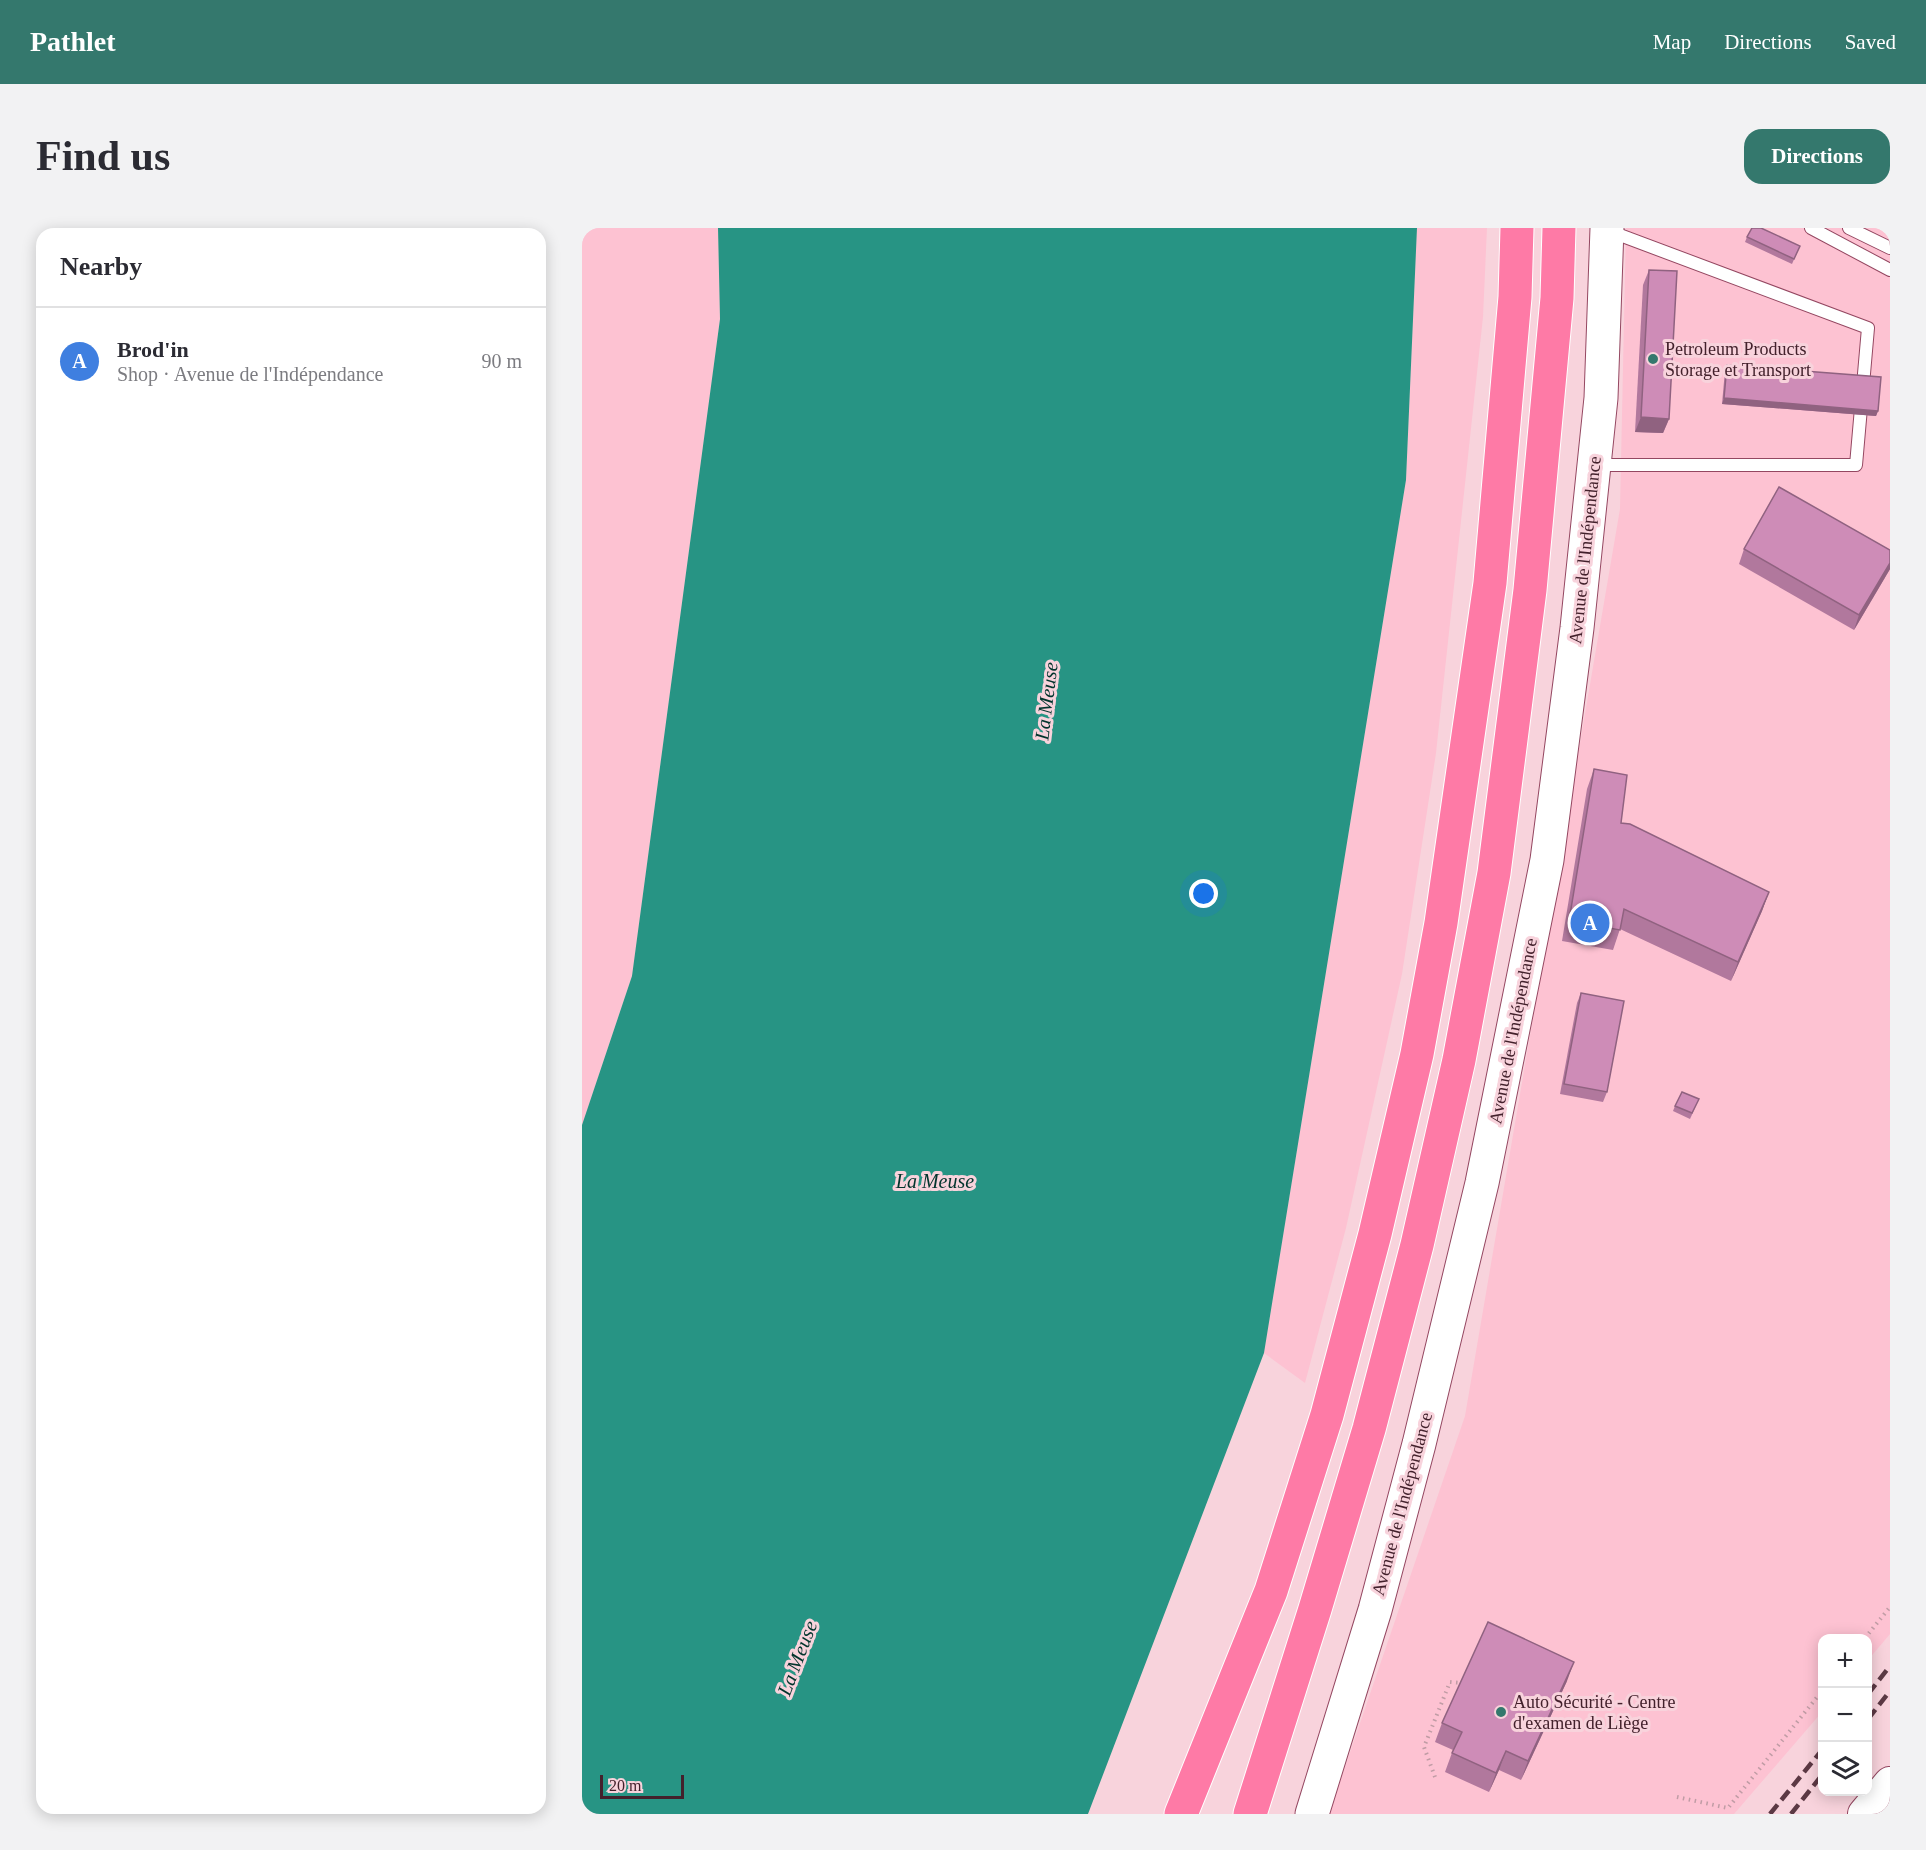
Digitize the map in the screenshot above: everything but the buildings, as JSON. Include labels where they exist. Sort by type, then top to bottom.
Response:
[{"type":"highway","points":[[1181,1814],[1271,1591],[1327,1415],[1375,1234],[1417,1054],[1441,923],[1490,583],[1515,297],[1517,228]]},
{"type":"highway","points":[[1250,1814],[1316,1609],[1369,1429],[1417,1245],[1459,1060],[1494,873],[1530,590],[1557,298],[1559,228]]},
{"type":"main road","name":"Avenue de l'Indépendance","points":[[1312,1814],[1397,1530],[1482,1183],[1547,860],[1577,628],[1594,465],[1600,398],[1607,229]]},
{"type":"street","points":[[1864,1814],[1890,1783]]},
{"type":"lane","points":[[1811,228],[1890,270]]},
{"type":"lane","points":[[1849,228],[1890,248]]},
{"type":"lane","points":[[1594,465],[1856,465],[1868,328],[1607,229]]},
{"type":"path","points":[[1868,1634],[1890,1607]]},
{"type":"path","points":[[1435,1777],[1424,1747],[1450,1682],[1462,1683]]},
{"type":"path","points":[[1677,1797],[1728,1808],[1818,1696]]},
{"type":"shaded area","points":[[582,228],[718,228],[720,319],[632,976],[582,1125]]},
{"type":"shaded area","points":[[1417,228],[1487,228],[1483,317],[1436,753],[1402,974],[1346,1228],[1305,1383],[1264,1353],[1406,480]]},
{"type":"shaded area","points":[[1626,228],[1890,228],[1890,1634],[1872,1655],[1872,1634],[1818,1634],[1818,1717],[1734,1814],[1329,1814],[1465,1416],[1620,509]]},
{"type":"water","name":"La Meuse","points":[[718,228],[1417,228],[1406,480],[1264,1353],[1088,1814],[582,1814],[582,1125],[632,976],[720,319]]},
{"type":"railway","points":[[1872,1689],[1890,1666]]},
{"type":"railway","points":[[1872,1714],[1890,1691]]},
{"type":"railway","points":[[1770,1814],[1818,1755]]},
{"type":"railway","points":[[1791,1814],[1818,1780]]},
{"type":"place","name":"Petroleum Products Storage et Transport","points":[[1653,359]]},
{"type":"place","name":"Brod'in","points":[[1590,923]]},
{"type":"place","name":"Auto Sécurité - Centre d'examen de Liège","points":[[1501,1712]]}]
